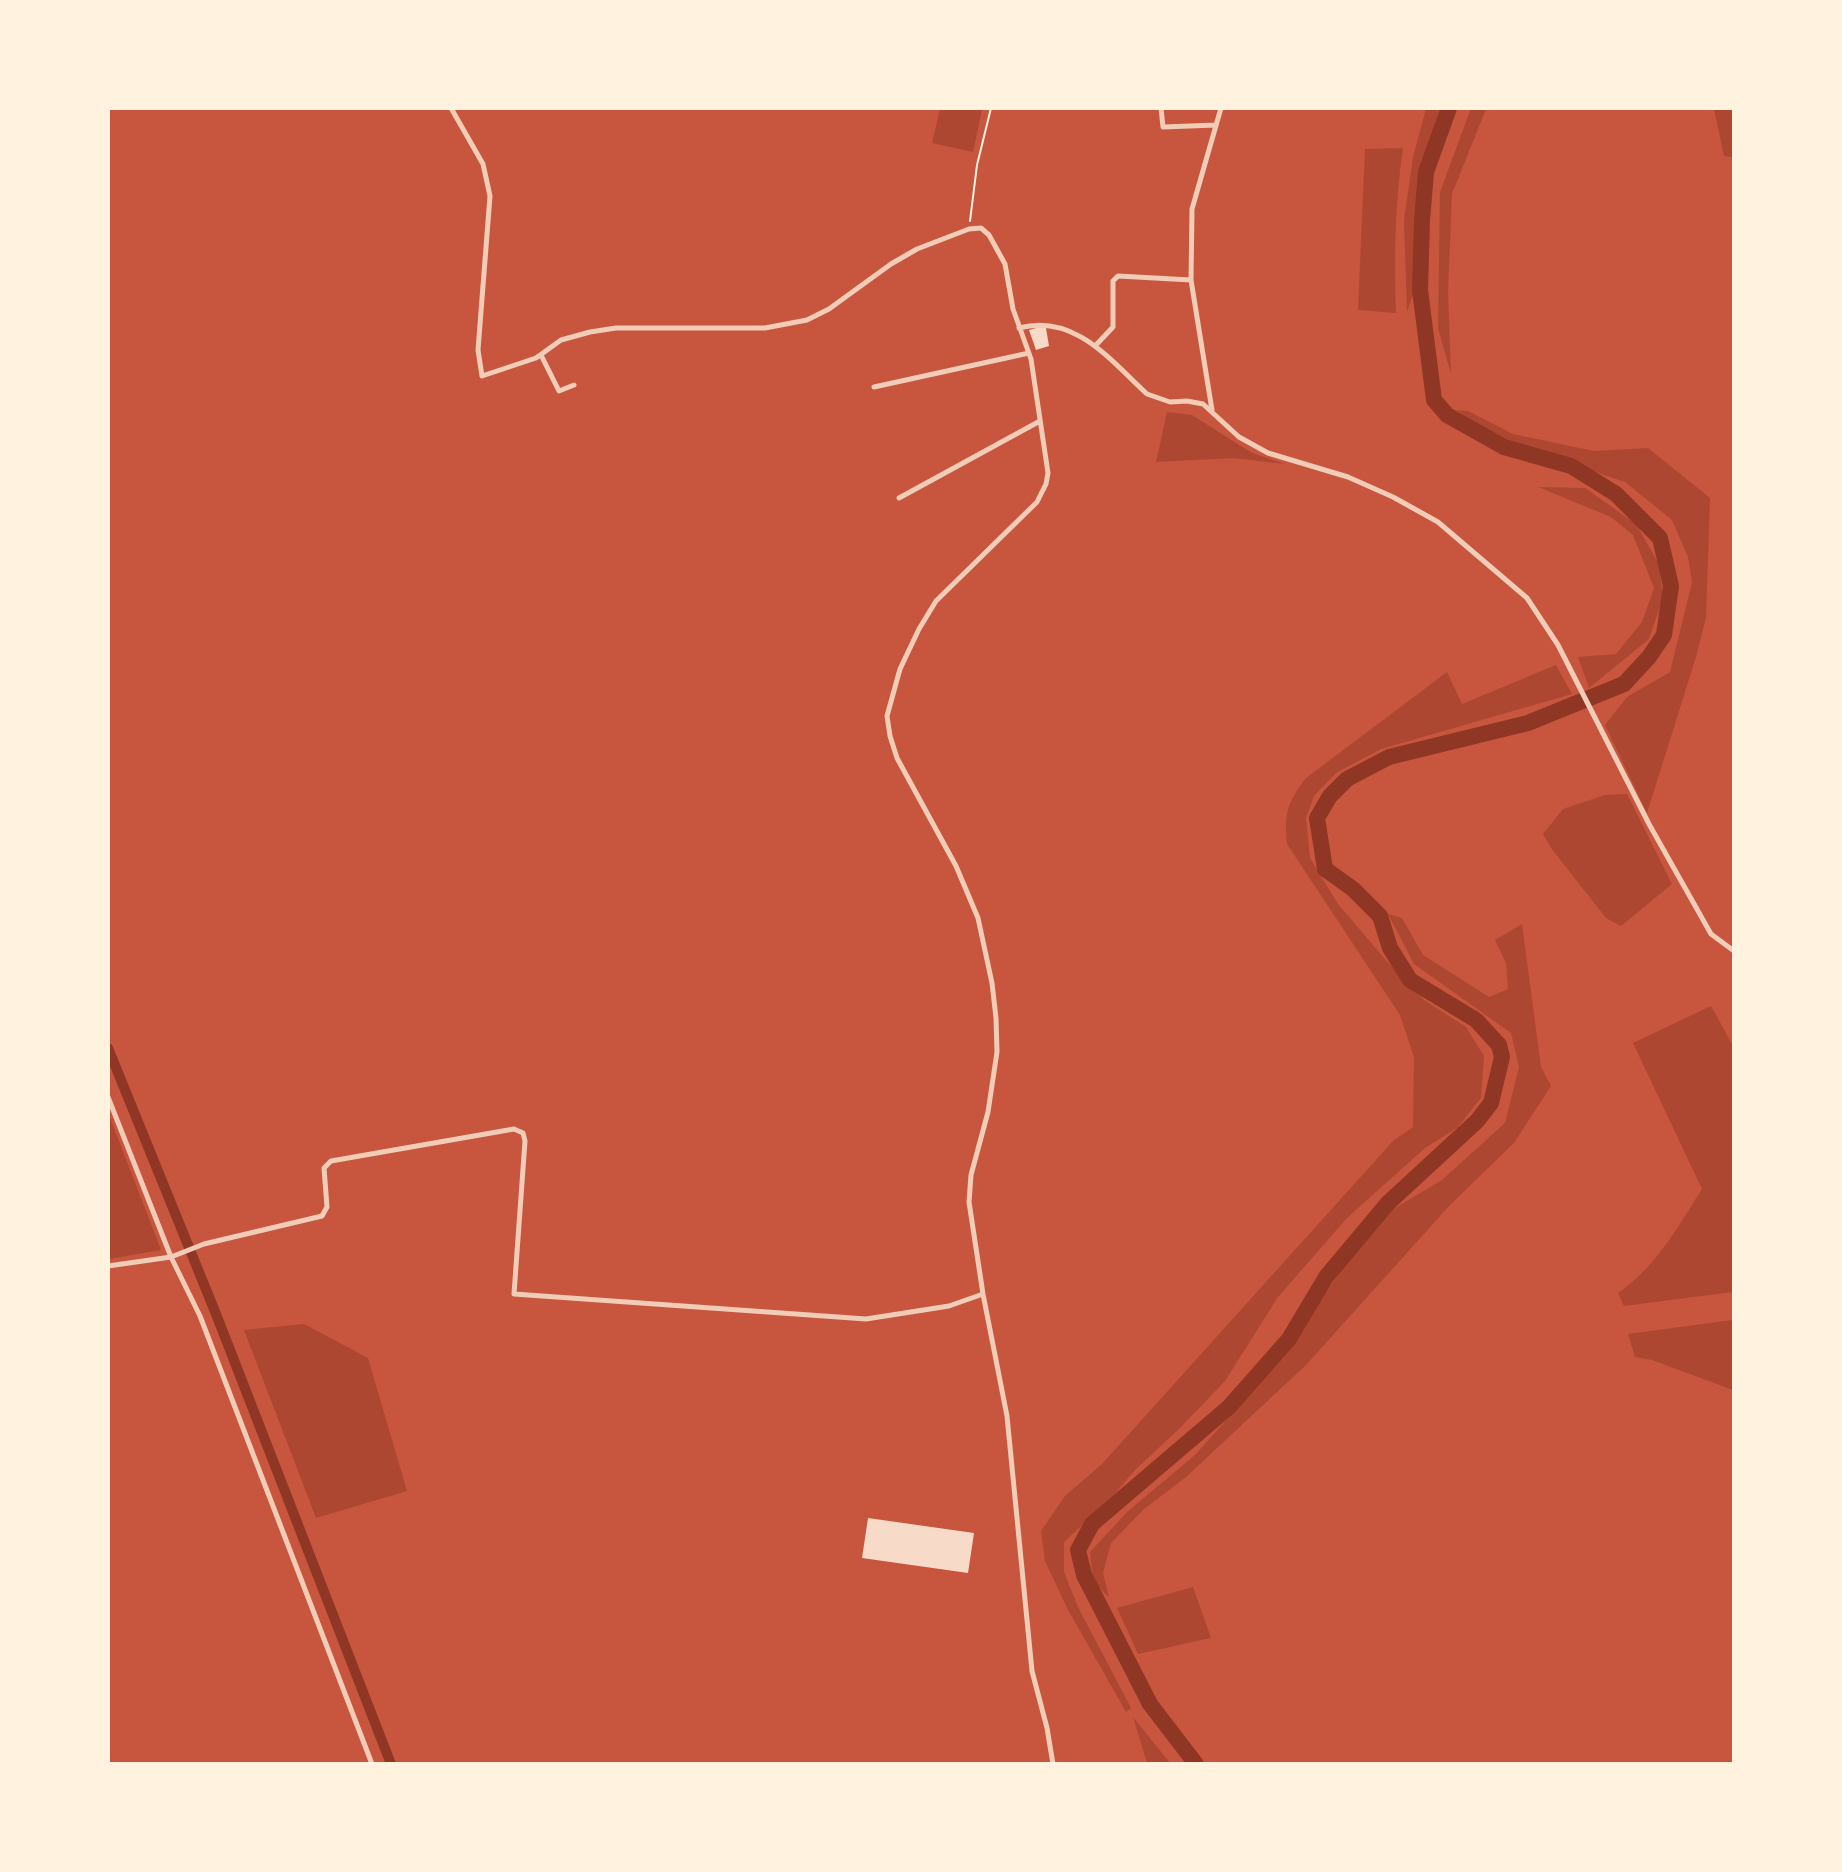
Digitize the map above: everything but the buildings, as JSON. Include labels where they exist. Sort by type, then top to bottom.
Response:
[{"type":"street","points":[[451,108],[483,164],[490,196],[478,350],[482,376],[541,355],[561,341],[603,330],[765,328],[807,320],[830,309],[891,264],[917,249],[968,229],[981,228],[989,235],[1005,264],[1007,285],[1029,354],[1048,473],[1046,484],[1037,502],[936,601],[900,669],[887,716],[897,758],[956,866],[978,918],[992,983],[997,1052],[988,1112],[971,1175],[969,1202],[983,1294],[1007,1416],[1032,1671],[1053,1763]]},
{"type":"street","points":[[1160,108],[1163,127],[1216,124]]},
{"type":"street","points":[[1212,410],[1191,280],[1192,209],[1221,108]]},
{"type":"street","points":[[1096,345],[1113,327],[1113,281],[1118,276],[1191,280]]},
{"type":"street","points":[[1019,328],[1052,326],[1077,334],[1096,345],[1147,394],[1170,402],[1203,404],[1239,437],[1268,453],[1348,477],[1393,497],[1438,522],[1527,598],[1558,645],[1649,824],[1712,934],[1734,951]]},
{"type":"street","points":[[874,387],[1029,354]]},
{"type":"street","points":[[541,355],[559,391],[574,385]]},
{"type":"street","points":[[900,498],[1040,421]]},
{"type":"street","points":[[108,1097],[171,1256],[200,1316],[372,1763]]},
{"type":"street","points":[[108,1266],[171,1256],[204,1244],[322,1216],[327,1207],[324,1168],[331,1161],[514,1129],[523,1132],[525,1141],[513,1294],[866,1319],[949,1306],[983,1294]]},
{"type":"path","points":[[968,229],[977,165],[991,108]]},
{"type":"shaded area","points":[[1471,108],[1486,109],[1452,194],[1448,291],[1451,374],[1438,328],[1440,192]]},
{"type":"shaded area","points":[[940,109],[982,109],[973,152],[932,143]]},
{"type":"shaded area","points":[[1426,109],[1442,109],[1423,161],[1414,221],[1414,291],[1407,312],[1404,220],[1413,157]]},
{"type":"shaded area","points":[[1714,109],[1733,109],[1733,157],[1724,156]]},
{"type":"shaded area","points":[[1403,148],[1396,230],[1396,313],[1358,310],[1365,149]]},
{"type":"shaded area","points":[[1456,410],[1468,411],[1513,434],[1594,451],[1648,448],[1710,498],[1706,618],[1647,813],[1605,725],[1627,697],[1670,672],[1692,582],[1688,557],[1672,520],[1625,482],[1507,443]]},
{"type":"shaded area","points":[[1167,412],[1192,415],[1252,453],[1285,464],[1233,458],[1156,462]]},
{"type":"shaded area","points":[[1538,487],[1585,488],[1636,524],[1659,564],[1663,598],[1649,639],[1589,688],[1578,657],[1616,654],[1642,622],[1654,588],[1633,535],[1611,517]]},
{"type":"shaded area","points":[[1556,665],[1572,694],[1381,749],[1336,773],[1314,796],[1306,818],[1310,858],[1338,904],[1384,958],[1424,1000],[1466,1027],[1484,1056],[1481,1098],[1457,1128],[1425,1148],[1347,1218],[1278,1297],[1225,1381],[1135,1470],[1112,1497],[1064,1542],[1064,1572],[1078,1607],[1131,1708],[1126,1712],[1067,1608],[1045,1561],[1041,1531],[1065,1496],[1102,1464],[1393,1141],[1413,1127],[1414,1057],[1400,1015],[1287,844],[1288,809],[1306,778],[1447,672],[1462,704]]},
{"type":"shaded area","points":[[1627,794],[1672,884],[1621,926],[1606,918],[1543,834],[1563,809],[1605,795]]},
{"type":"shaded area","points":[[1388,914],[1402,918],[1423,955],[1489,997],[1508,989],[1506,963],[1495,940],[1522,924],[1541,1067],[1551,1086],[1514,1143],[1450,1205],[1306,1365],[1186,1477],[1143,1510],[1111,1543],[1103,1573],[1109,1597],[1093,1582],[1090,1552],[1127,1512],[1195,1455],[1262,1380],[1363,1241],[1393,1209],[1442,1180],[1505,1123],[1519,1067],[1511,1033],[1414,964]]},
{"type":"shaded area","points":[[1711,1006],[1733,1046],[1733,1292],[1624,1306],[1618,1293],[1655,1259],[1702,1189],[1633,1043]]},
{"type":"shaded area","points":[[109,1115],[161,1250],[109,1259]]},
{"type":"shaded area","points":[[1733,1320],[1733,1390],[1652,1360],[1635,1357],[1628,1334]]},
{"type":"shaded area","points":[[304,1324],[368,1358],[407,1491],[316,1518],[244,1330]]},
{"type":"shaded area","points":[[1193,1587],[1211,1638],[1138,1654],[1117,1608]]},
{"type":"shaded area","points":[[1133,1717],[1170,1763],[1147,1763]]},
{"type":"waterway","points":[[1196,1764],[1150,1704],[1084,1575],[1078,1550],[1092,1524],[1229,1407],[1289,1339],[1326,1277],[1388,1203],[1477,1121],[1491,1103],[1502,1057],[1499,1045],[1476,1020],[1410,980],[1390,948],[1380,916],[1353,889],[1325,869],[1317,818],[1330,796],[1347,779],[1389,757],[1528,723],[1624,684],[1649,657],[1664,635],[1671,586],[1660,538],[1616,494],[1571,466],[1504,447],[1447,415],[1434,400],[1420,290],[1422,220],[1426,172],[1449,108]]},
{"type":"waterway","points":[[108,1048],[216,1314],[391,1764]]}]
